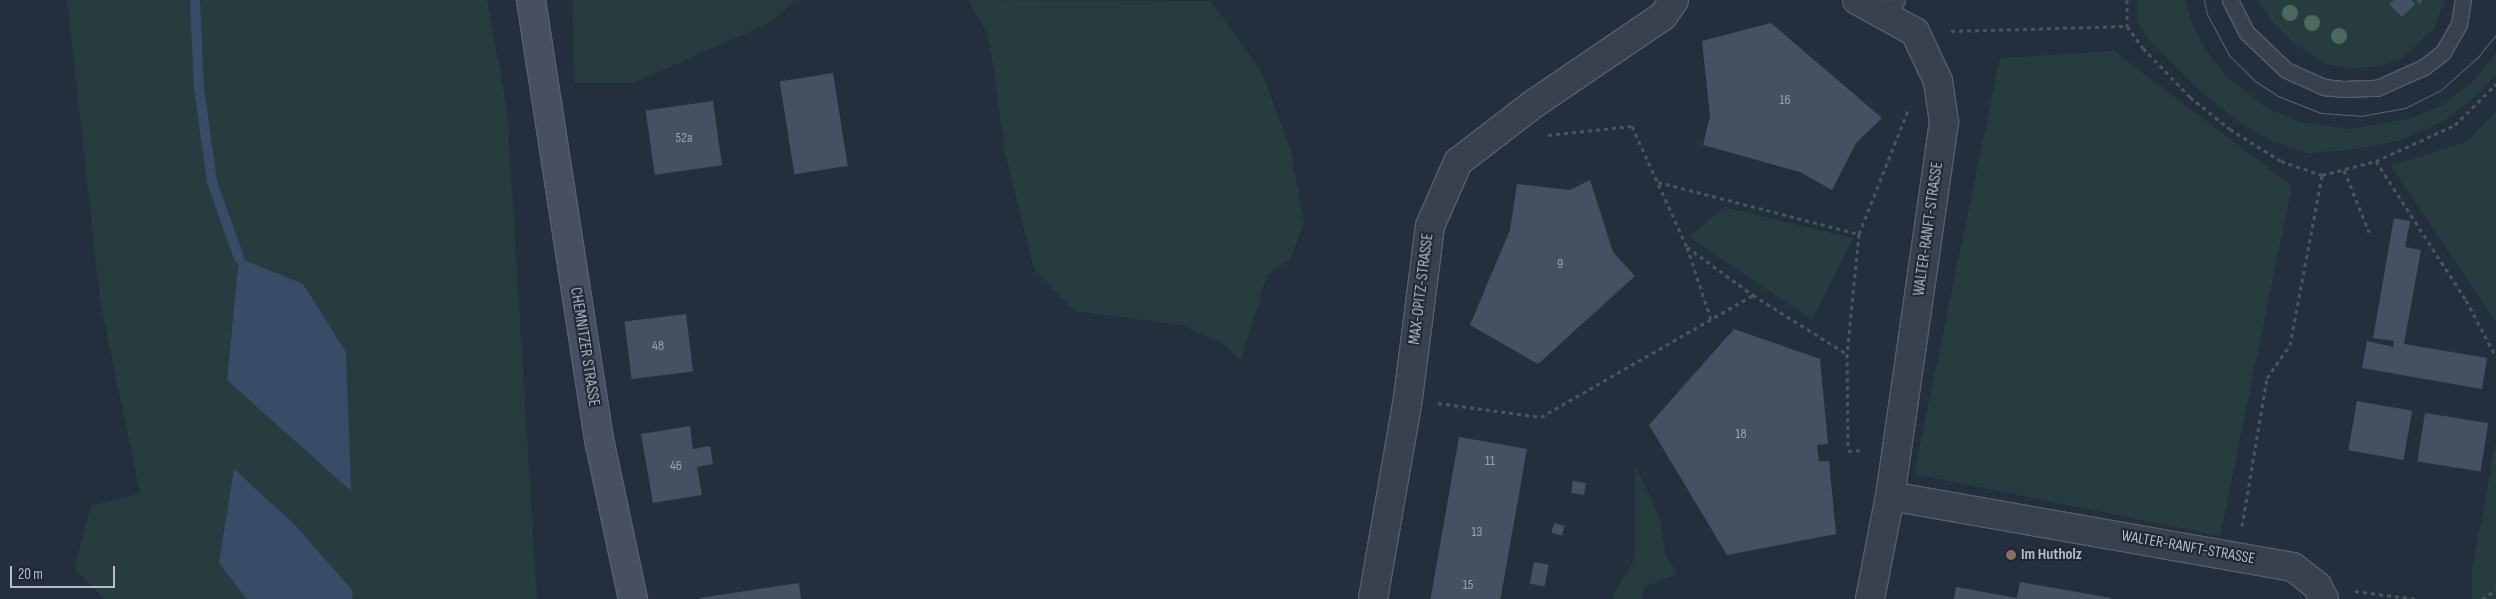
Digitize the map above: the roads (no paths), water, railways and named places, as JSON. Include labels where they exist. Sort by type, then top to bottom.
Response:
[{"type":"main road","name":"CHEMNITZER STRASSE","points":[[531,0],[543,94],[600,444],[633,599]]},
{"type":"street","name":"MAX-OPITZ-STRASSE","points":[[1373,599],[1408,398],[1430,226],[1458,162],[1534,103],[1663,16],[1674,0]]},
{"type":"street","points":[[1857,0],[1892,8]]},
{"type":"street","name":"WALTER-RANFT-STRASSE","points":[[1870,599],[1890,496],[1944,122],[1938,81],[1915,32],[1892,8]]},
{"type":"street","name":"WALTER-RANFT-STRASSE","points":[[1890,496],[2293,567],[2320,593]]},
{"type":"lane","points":[[2230,0],[2246,32],[2286,70],[2324,87],[2344,89],[2377,88],[2424,67],[2443,52],[2459,24],[2463,0]]},
{"type":"water","points":[[239,258],[303,284],[346,352],[351,491],[227,380]]},
{"type":"water","points":[[234,469],[294,524],[353,591],[352,599],[247,599],[219,563]]},
{"type":"waterway","points":[[195,0],[199,88],[212,182],[239,258]]},
{"type":"tram line","points":[[2204,0],[2207,14],[2229,55],[2255,81],[2278,96],[2321,113],[2360,116],[2405,108],[2441,90],[2478,57],[2496,35]]},
{"type":"place","name":"Im Hutholz","points":[[2011,555]]}]
